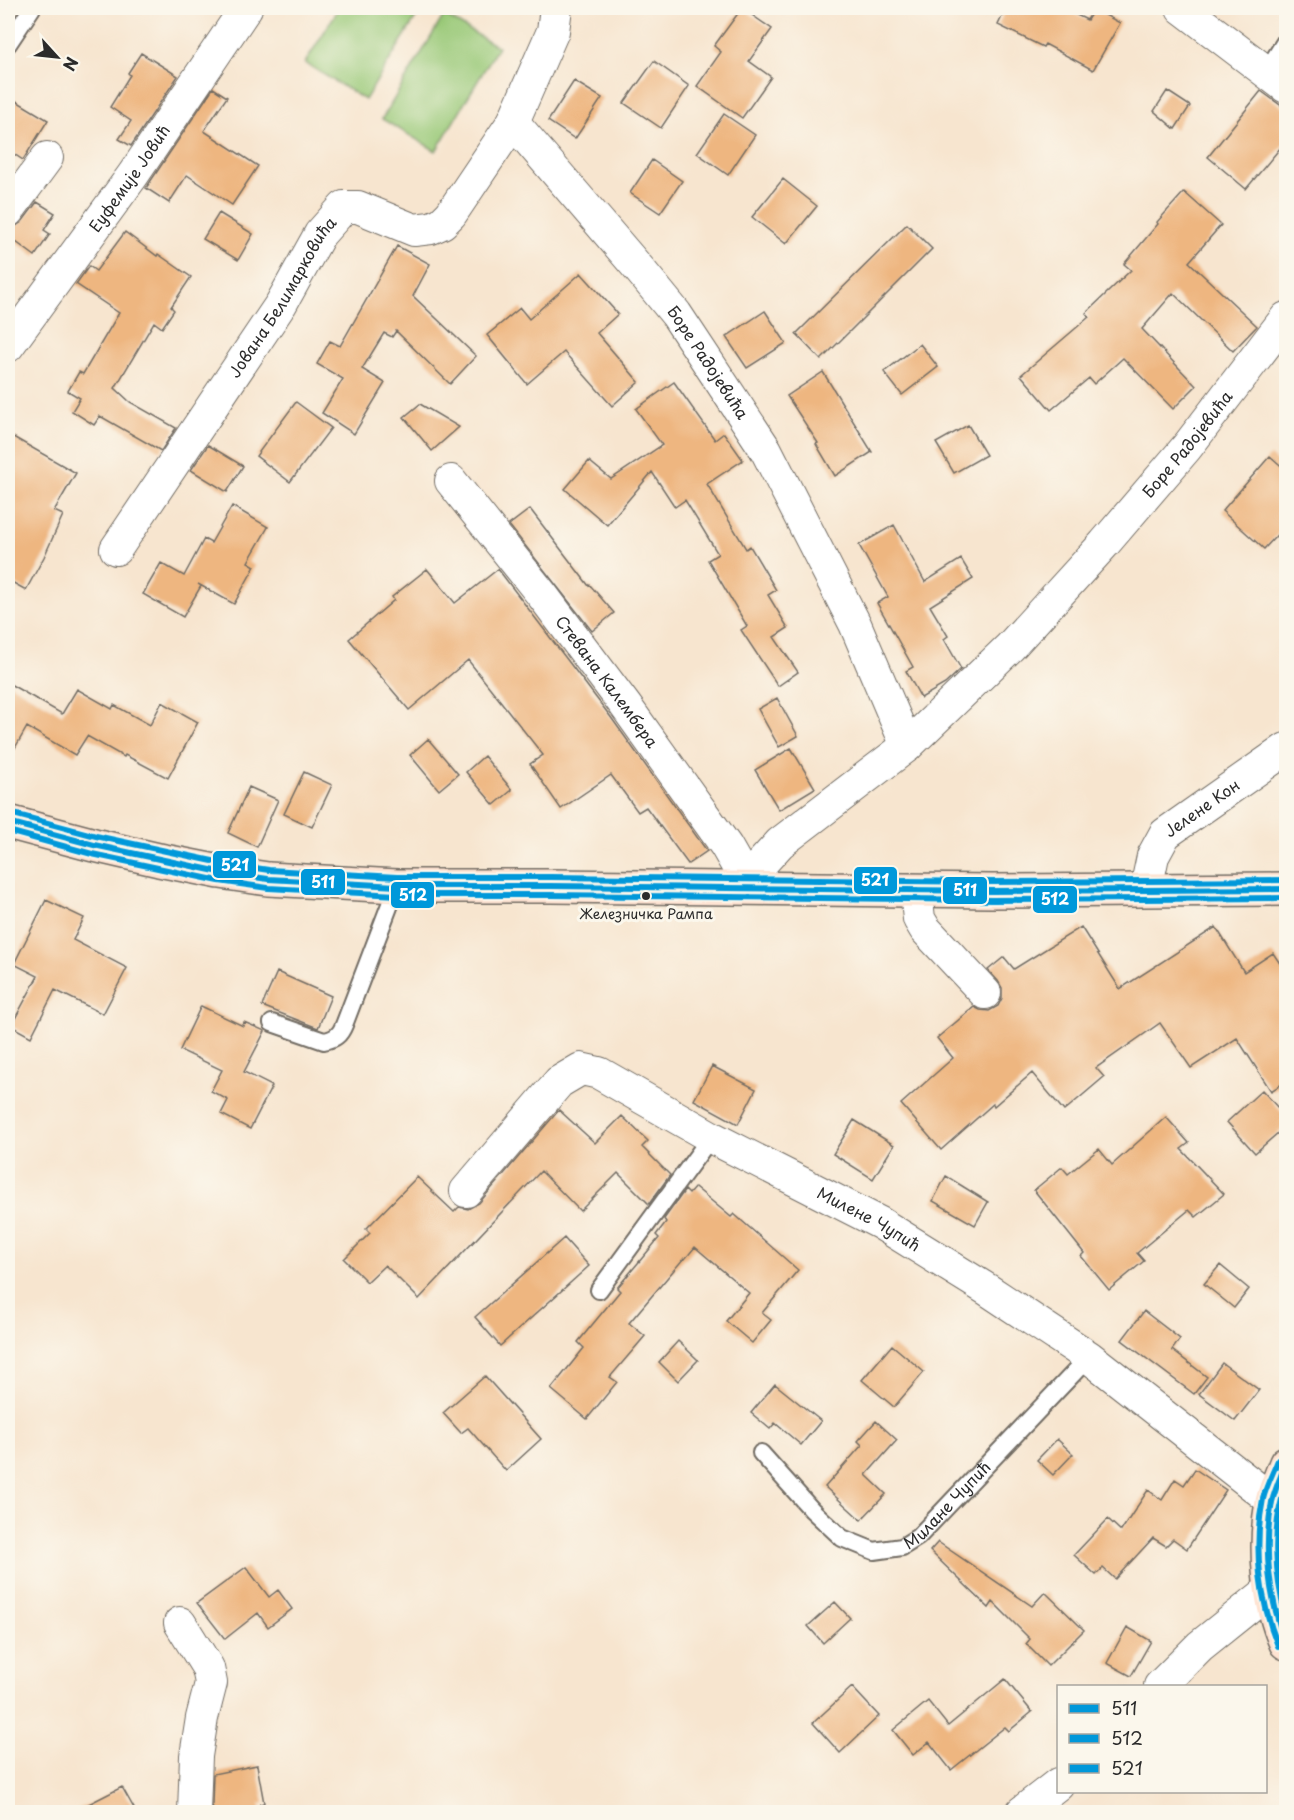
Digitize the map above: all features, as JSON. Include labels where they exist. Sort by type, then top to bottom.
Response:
[{"type":"main road","points":[[8,822],[94,845],[220,872],[268,879],[397,886],[916,891],[1287,889]]},
{"type":"main road","points":[[1287,1463],[1272,1501],[1269,1533],[1271,1588],[1287,1643]]},
{"type":"street","name":"Еуфемије Јовић","points":[[8,346],[133,175],[246,8]]},
{"type":"street","points":[[513,122],[552,31],[556,8]]},
{"type":"street","points":[[1182,8],[1276,80]]},
{"type":"street","name":"Јована Белимарковића","points":[[116,549],[281,304],[320,234],[344,207],[358,207],[414,230],[422,231],[436,226],[451,214],[513,122]]},
{"type":"street","name":"Боре Радојевића","points":[[513,122],[676,314],[766,450],[855,624],[907,746]]},
{"type":"street","points":[[8,211],[46,158]]},
{"type":"street","name":"Боре Радојевића","points":[[750,888],[760,864],[780,843],[907,746],[1010,647],[1104,544],[1187,447],[1287,318]]},
{"type":"street","name":"Стевана Калембера","points":[[451,481],[543,596],[624,705],[726,846],[750,888]]},
{"type":"street","name":"Јелене Кон","points":[[1146,889],[1152,856],[1165,834],[1287,749]]},
{"type":"street","points":[[916,891],[919,919],[925,930],[985,993]]},
{"type":"street","name":"Милене Чупић","points":[[466,1191],[559,1082],[581,1069],[599,1073],[711,1137],[880,1223],[988,1290],[1089,1357],[1272,1501]]},
{"type":"street","points":[[1161,1685],[1200,1646],[1271,1588]]},
{"type":"street","points":[[180,1623],[208,1668],[211,1683],[196,1756],[194,1812]]},
{"type":"street","points":[[1022,1812],[1057,1786]]},
{"type":"lane","points":[[8,44],[32,8]]},
{"type":"lane","points":[[1276,80],[1287,40]]},
{"type":"lane","points":[[272,1023],[324,1041],[333,1040],[338,1035],[344,1025],[397,886]]},
{"type":"lane","points":[[599,1290],[711,1137]]},
{"type":"lane","name":"Милане Чупић","points":[[761,1453],[812,1510],[842,1538],[874,1551],[902,1547],[918,1537],[1089,1357]]},
{"type":"green space","points":[[339,8],[422,8],[365,100],[305,63]]},
{"type":"green space","points":[[444,15],[498,47],[436,151],[382,119]]},
{"type":"building","points":[[742,8],[772,29],[749,61],[771,77],[742,118],[697,86],[721,52],[714,46]]},
{"type":"building","points":[[1006,8],[1062,8],[1087,20],[1094,9],[1120,23],[1093,70],[1045,44],[1043,47],[998,25]]},
{"type":"building","points":[[141,53],[178,76],[131,146],[119,139],[131,121],[110,107]]},
{"type":"building","points":[[654,61],[689,86],[661,128],[624,103]]},
{"type":"building","points":[[574,81],[602,98],[575,139],[548,121]]},
{"type":"building","points":[[213,88],[227,97],[204,131],[258,166],[232,205],[187,175],[169,203],[146,188]]},
{"type":"building","points":[[1167,91],[1190,106],[1175,129],[1154,111]]},
{"type":"building","points":[[1261,91],[1287,110],[1287,140],[1246,189],[1208,157]]},
{"type":"building","points":[[8,96],[48,120],[23,160],[8,150]]},
{"type":"building","points":[[724,114],[755,135],[728,175],[697,153]]},
{"type":"building","points":[[652,160],[682,181],[660,213],[630,193]]},
{"type":"building","points":[[783,179],[817,206],[786,244],[752,217]]},
{"type":"building","points":[[1184,192],[1221,225],[1189,262],[1257,326],[1233,351],[1173,293],[1142,329],[1196,386],[1173,409],[1123,358],[1094,384],[1089,378],[1051,410],[1021,375],[1089,317],[1086,313],[1131,270],[1124,264]]},
{"type":"building","points":[[37,202],[55,213],[44,230],[50,234],[35,256],[8,236]]},
{"type":"building","points":[[219,213],[253,234],[238,260],[203,239]]},
{"type":"building","points":[[907,224],[932,249],[821,360],[796,334]]},
{"type":"building","points":[[125,232],[157,256],[158,254],[191,277],[171,307],[174,310],[162,328],[154,322],[115,388],[130,402],[176,428],[161,451],[100,416],[94,425],[72,411],[80,398],[68,391],[79,372],[83,374],[119,313],[76,284],[89,266],[96,271]]},
{"type":"building","points":[[397,246],[430,264],[413,296],[476,356],[450,384],[396,331],[392,337],[384,333],[362,369],[385,383],[354,434],[322,413],[343,379],[317,364],[330,341],[340,346]]},
{"type":"building","points":[[581,273],[618,314],[597,333],[639,382],[612,406],[564,352],[527,384],[487,335],[520,308],[529,319]]},
{"type":"building","points":[[765,311],[786,343],[747,368],[726,337]]},
{"type":"building","points":[[920,344],[938,367],[902,395],[884,372]]},
{"type":"building","points":[[823,372],[872,452],[835,476],[816,444],[818,443],[787,396]]},
{"type":"building","points":[[674,382],[715,440],[724,433],[743,460],[707,484],[746,549],[750,546],[776,590],[768,595],[788,628],[774,637],[798,672],[778,686],[741,630],[747,626],[708,560],[718,554],[685,500],[675,507],[652,472],[607,525],[565,489],[589,461],[611,479],[662,445],[636,409]]},
{"type":"building","points":[[296,402],[331,428],[290,482],[256,456]]},
{"type":"building","points":[[420,404],[459,427],[432,451],[404,417]]},
{"type":"building","points":[[968,425],[986,455],[954,473],[936,443]]},
{"type":"building","points":[[8,434],[76,473],[54,511],[63,515],[26,590],[8,580]]},
{"type":"building","points":[[208,445],[243,466],[227,492],[191,470]]},
{"type":"building","points":[[1270,456],[1287,471],[1287,524],[1264,549],[1222,511]]},
{"type":"building","points":[[232,506],[268,527],[248,562],[255,566],[234,604],[198,584],[201,586],[183,617],[143,594],[161,563],[184,576],[204,539],[211,543]]},
{"type":"building","points":[[530,509],[589,586],[614,613],[592,631],[509,525]]},
{"type":"building","points":[[894,525],[925,582],[961,559],[973,579],[930,606],[948,636],[944,639],[961,669],[945,684],[921,698],[906,671],[913,667],[877,603],[888,597],[859,545]]},
{"type":"building","points":[[427,569],[455,603],[498,569],[610,716],[707,851],[688,864],[646,807],[638,812],[611,775],[561,809],[530,764],[543,755],[468,660],[409,710],[349,639],[394,600],[392,597]]},
{"type":"building","points":[[8,683],[62,714],[77,689],[112,709],[114,705],[150,725],[162,702],[198,722],[168,778],[87,736],[75,755],[27,727],[8,760]]},
{"type":"building","points":[[777,698],[798,736],[779,747],[758,709]]},
{"type":"building","points":[[428,739],[458,774],[439,790],[410,755]]},
{"type":"building","points":[[791,748],[815,788],[779,810],[755,770]]},
{"type":"building","points":[[484,756],[512,790],[494,805],[466,772]]},
{"type":"building","points":[[304,772],[332,785],[312,827],[284,814]]},
{"type":"building","points":[[249,787],[278,800],[257,847],[228,833]]},
{"type":"building","points":[[46,900],[84,918],[73,940],[127,968],[103,1014],[55,990],[31,1037],[11,1026],[38,976],[14,964]]},
{"type":"building","points":[[1081,927],[1120,989],[1216,927],[1244,972],[1273,953],[1287,974],[1287,1081],[1271,1091],[1237,1038],[1191,1068],[1160,1023],[1096,1068],[1104,1077],[1064,1111],[1032,1073],[941,1150],[901,1104],[953,1058],[937,1038],[974,1007],[989,1011],[998,1006],[1002,998],[1002,988],[988,970],[1004,957],[1014,969]]},
{"type":"building","points":[[277,972],[331,996],[318,1028],[262,1006]]},
{"type":"building","points":[[201,1006],[243,1026],[244,1022],[265,1031],[244,1072],[272,1086],[250,1129],[221,1114],[228,1100],[211,1091],[222,1070],[180,1050]]},
{"type":"building","points":[[712,1066],[756,1089],[738,1124],[694,1100]]},
{"type":"building","points":[[1262,1090],[1287,1118],[1287,1125],[1255,1153],[1227,1122]]},
{"type":"building","points":[[559,1110],[595,1143],[622,1116],[648,1141],[642,1147],[670,1175],[649,1204],[618,1173],[580,1211],[541,1171],[419,1299],[385,1265],[367,1282],[344,1259],[370,1233],[366,1229],[417,1177],[454,1212],[459,1207],[468,1209],[479,1203]]},
{"type":"building","points":[[1166,1117],[1189,1143],[1181,1149],[1224,1194],[1196,1217],[1189,1210],[1137,1253],[1144,1261],[1109,1290],[1081,1256],[1084,1253],[1034,1190],[1062,1167],[1068,1174],[1099,1149],[1112,1165]]},
{"type":"building","points":[[854,1120],[894,1145],[873,1179],[833,1154]]},
{"type":"building","points":[[946,1176],[988,1202],[975,1225],[933,1201]]},
{"type":"building","points":[[695,1187],[731,1217],[734,1214],[798,1270],[762,1313],[771,1320],[752,1343],[726,1321],[749,1293],[695,1247],[629,1323],[645,1336],[610,1377],[617,1382],[587,1419],[551,1389],[584,1348],[578,1342],[620,1291],[617,1288],[659,1238],[656,1235],[666,1222],[664,1219],[685,1190],[689,1194]]},
{"type":"building","points":[[564,1238],[589,1266],[500,1346],[475,1317]]},
{"type":"building","points":[[1220,1265],[1249,1289],[1234,1308],[1204,1284]]},
{"type":"building","points":[[1144,1311],[1180,1339],[1172,1350],[1207,1377],[1194,1394],[1122,1340]]},
{"type":"building","points":[[678,1341],[698,1360],[678,1381],[659,1362]]},
{"type":"building","points":[[892,1345],[924,1372],[894,1407],[862,1380]]},
{"type":"building","points":[[1222,1363],[1259,1390],[1235,1421],[1199,1394]]},
{"type":"building","points":[[485,1376],[541,1439],[506,1471],[468,1428],[461,1433],[443,1413]]},
{"type":"building","points":[[775,1384],[821,1421],[801,1445],[775,1423],[770,1429],[751,1413]]},
{"type":"building","points":[[876,1421],[897,1440],[866,1475],[886,1494],[861,1520],[825,1487],[862,1445],[858,1441]]},
{"type":"building","points":[[1057,1439],[1073,1454],[1053,1475],[1037,1460]]},
{"type":"building","points":[[1195,1469],[1226,1490],[1187,1549],[1173,1539],[1166,1546],[1153,1538],[1115,1579],[1103,1568],[1096,1575],[1074,1555],[1108,1519],[1121,1531],[1148,1490],[1162,1500],[1175,1479],[1184,1485]]},
{"type":"building","points":[[938,1542],[1032,1606],[1045,1592],[1084,1630],[1048,1666],[1026,1644],[1030,1639],[993,1602],[989,1608],[930,1551]]},
{"type":"building","points":[[246,1567],[269,1597],[278,1590],[292,1609],[268,1627],[258,1613],[225,1639],[197,1603]]},
{"type":"building","points":[[835,1602],[850,1618],[823,1643],[808,1626]]},
{"type":"building","points":[[1127,1627],[1151,1641],[1131,1676],[1107,1663]]},
{"type":"building","points":[[1005,1679],[1032,1712],[1009,1731],[1005,1727],[951,1770],[929,1742],[913,1755],[893,1730],[928,1701],[948,1726]]},
{"type":"building","points":[[852,1687],[879,1716],[840,1753],[813,1723]]},
{"type":"building","points":[[257,1765],[264,1803],[260,1804],[262,1812],[214,1812],[212,1805],[213,1774]]},
{"type":"building","points":[[122,1787],[136,1812],[73,1812]]},
{"type":"transit line","name":"521","points":[[10,813],[96,836],[222,863],[269,870],[397,877],[992,882],[1286,880]]},
{"type":"transit line","name":"511","points":[[8,822],[94,845],[220,872],[268,879],[397,886],[992,891],[1286,889]]},
{"type":"transit line","name":"512","points":[[8,831],[92,854],[219,881],[268,888],[397,895],[992,900],[1286,898]]},
{"type":"transit line","name":"512","points":[[1278,1460],[1263,1499],[1259,1555],[1263,1593],[1278,1646]]},
{"type":"transit line","name":"511","points":[[1286,1463],[1272,1502],[1268,1538],[1269,1574],[1275,1609],[1286,1643]]},
{"type":"transit line","name":"521","points":[[1286,1486],[1278,1518],[1276,1552],[1279,1585],[1286,1617]]},
{"type":"place","name":"Железничка Рампа","points":[[646,896]]}]
